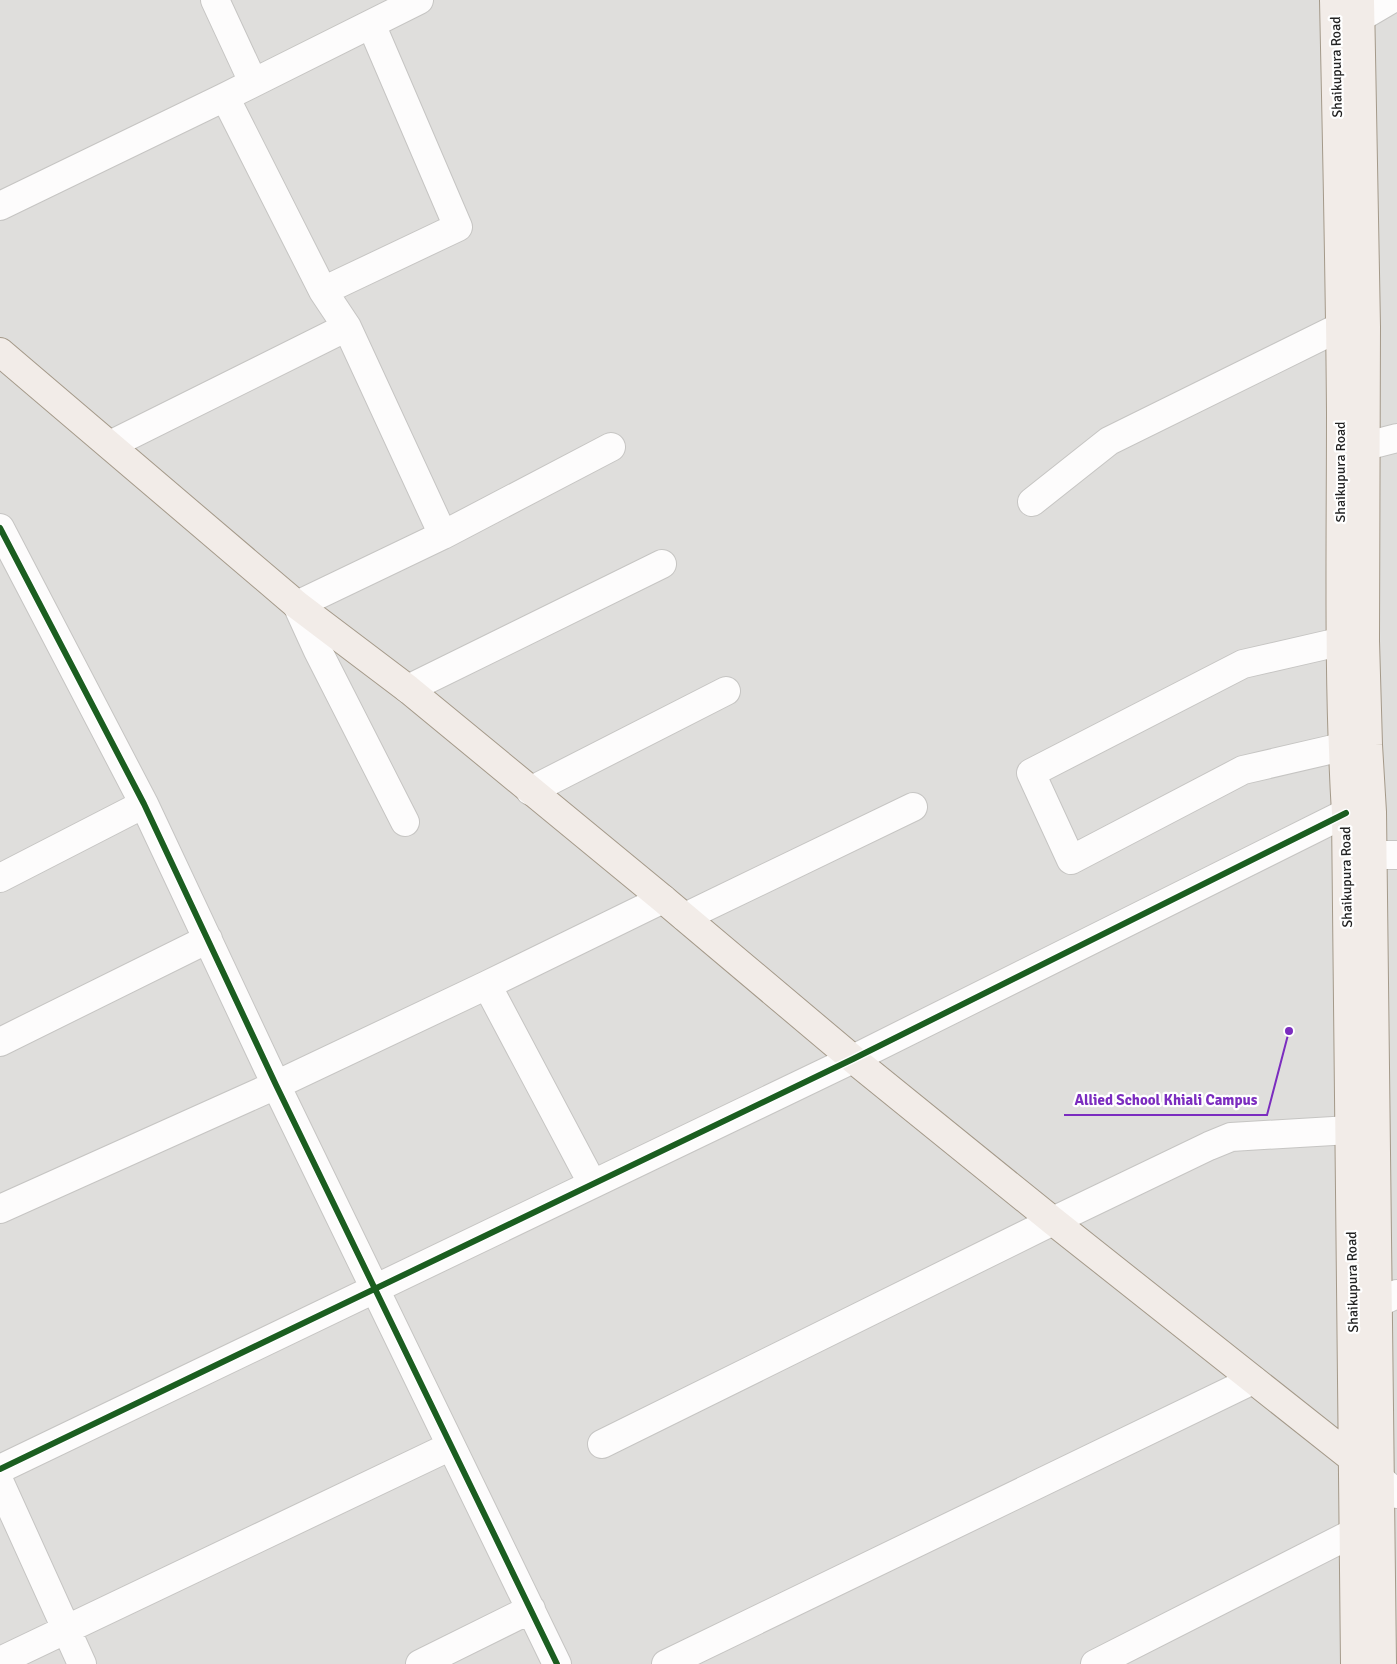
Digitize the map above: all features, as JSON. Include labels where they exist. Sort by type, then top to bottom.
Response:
[{"type":"main road","name":"Shaikupura Road","points":[[1334,0],[1340,327],[1339,642],[1346,813],[1353,1315],[1352,1458],[1355,1664]]},
{"type":"main road","name":"Shaikupura Road","points":[[1360,8],[1366,446],[1365,641],[1384,855],[1388,1486],[1382,1664]]},
{"type":"main road","points":[[0,352],[297,605],[408,689],[685,917],[853,1059],[1053,1221],[1352,1458]]},
{"type":"street","points":[[214,0],[253,82]]},
{"type":"street","points":[[0,206],[419,0]]},
{"type":"street","points":[[1360,8],[1390,0]]},
{"type":"street","points":[[323,291],[458,227],[371,24]]},
{"type":"street","points":[[225,96],[323,291],[347,327],[443,535]]},
{"type":"street","points":[[110,445],[347,327]]},
{"type":"street","points":[[1032,502],[1109,440],[1340,327]]},
{"type":"street","points":[[1366,446],[1397,438]]},
{"type":"street","points":[[405,822],[318,651],[297,605],[443,535],[611,447]]},
{"type":"street","points":[[0,528],[144,804],[276,1085],[558,1664]]},
{"type":"street","points":[[408,689],[662,564]]},
{"type":"street","points":[[1339,642],[1243,664],[1031,773],[1071,860],[1243,770],[1342,747]]},
{"type":"street","points":[[530,791],[726,691]]},
{"type":"street","points":[[0,878],[144,804]]},
{"type":"street","points":[[685,917],[913,806]]},
{"type":"street","points":[[0,1469],[853,1059],[1346,813]]},
{"type":"street","points":[[0,1209],[276,1085],[663,899]]},
{"type":"street","points":[[0,1042],[208,939]]},
{"type":"street","points":[[487,985],[592,1183]]},
{"type":"street","points":[[602,1444],[1209,1146],[1231,1137],[1350,1130]]},
{"type":"street","points":[[1353,1315],[1388,1299]]},
{"type":"street","points":[[666,1664],[1254,1380]]},
{"type":"street","points":[[0,1661],[451,1446]]},
{"type":"street","points":[[0,1483],[82,1664]]},
{"type":"street","points":[[1095,1664],[1353,1533]]},
{"type":"street","points":[[420,1664],[531,1609]]},
{"type":"shaded area","points":[[0,0],[1397,0],[1397,1664],[0,1664]]},
{"type":"cycle path","points":[[0,528],[144,804],[276,1085],[557,1664]]},
{"type":"cycle path","points":[[0,1469],[853,1059],[1346,813]]},
{"type":"place","name":"Allied School Khiali Campus","points":[[1289,1031]]}]
